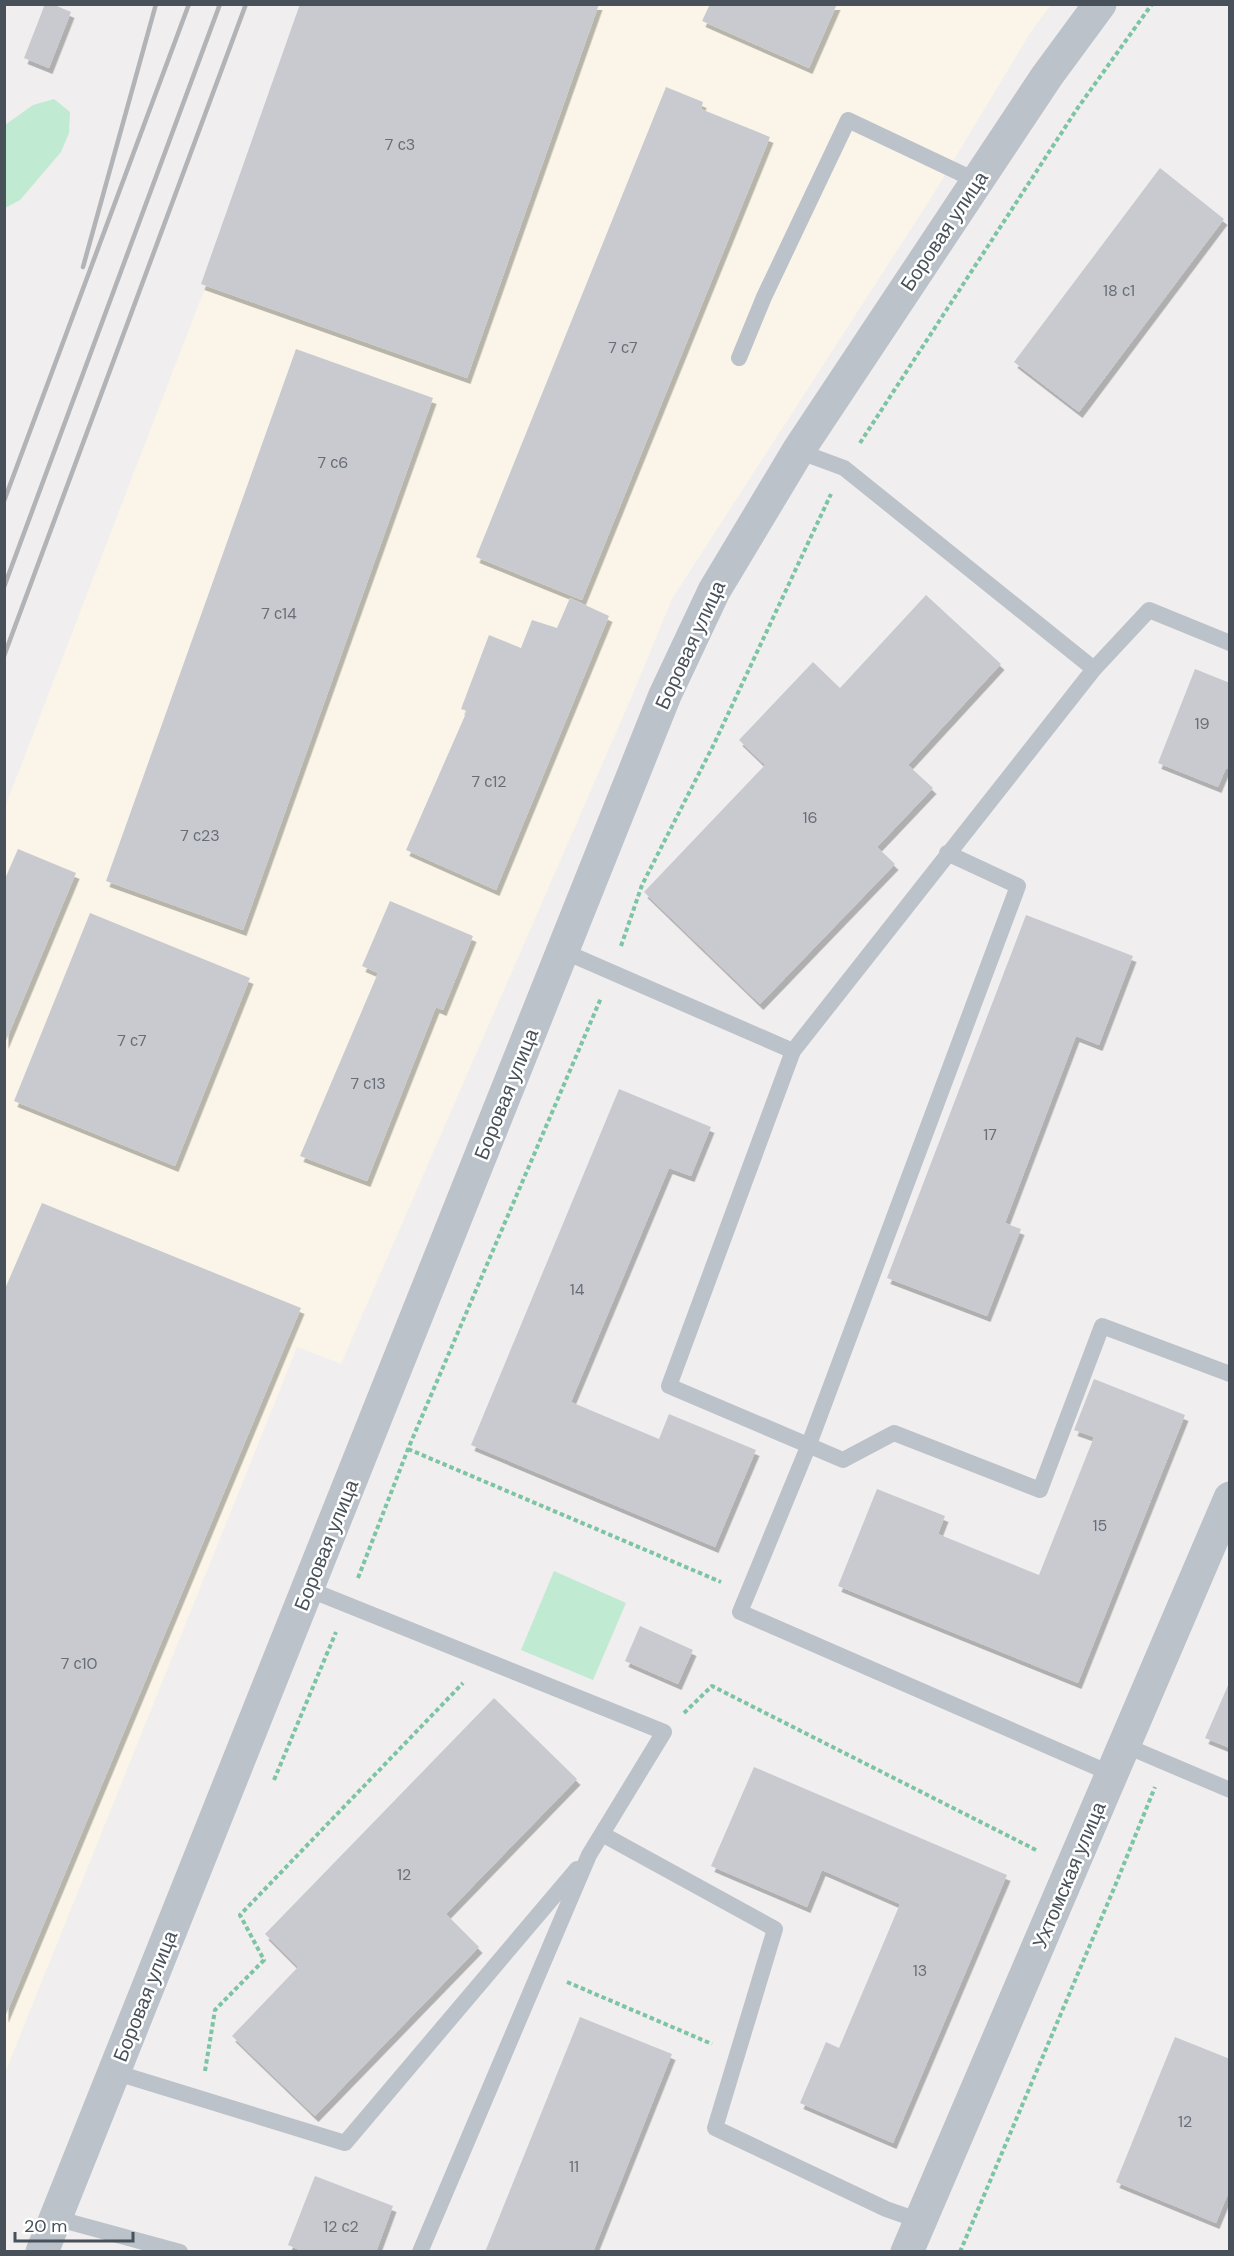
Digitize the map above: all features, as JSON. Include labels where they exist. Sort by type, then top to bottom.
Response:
[{"type":"street","name":"Боровая улица","points":[[42,2252],[665,695],[714,591],[798,451],[1047,76],[1100,4]]},
{"type":"street","name":"Ухтомская улица","points":[[907,2252],[1230,1498]]},
{"type":"lane","points":[[739,358],[764,297],[848,120],[977,181]]},
{"type":"lane","points":[[798,451],[844,468],[1094,669]]},
{"type":"lane","points":[[1230,643],[1149,610],[1094,669],[793,1051],[669,1386],[843,1460],[894,1433],[1040,1490],[1102,1326],[1230,1374]]},
{"type":"lane","points":[[947,853],[1018,886],[808,1446],[740,1612],[1118,1759],[1230,1790]]},
{"type":"lane","points":[[563,951],[793,1051]]},
{"type":"lane","points":[[114,2072],[345,2144],[589,1855],[664,1732],[487,1659],[308,1590]]},
{"type":"lane","points":[[602,1834],[775,1929],[715,2128],[886,2209],[920,2221]]},
{"type":"lane","points":[[420,2252],[589,1855]]},
{"type":"lane","points":[[55,2218],[180,2252]]},
{"type":"path","points":[[201,2099],[216,2010],[264,1960],[240,1915],[487,1659]]},
{"type":"path","points":[[664,1732],[712,1686],[1038,1851]]},
{"type":"path","points":[[960,2252],[1115,1886]]},
{"type":"path","points":[[540,1970],[737,2055]]},
{"type":"shaded area","points":[[314,5],[1051,5],[1032,30],[931,198],[672,599],[632,696],[341,1364],[297,1347],[5,2073],[5,807]]},
{"type":"green space","points":[[54,99],[70,112],[69,133],[61,152],[20,200],[5,208],[5,125],[33,105]]},
{"type":"green space","points":[[554,1571],[626,1603],[593,1680],[521,1650]]},
{"type":"building","points":[[45,4],[52,4],[71,12],[49,68],[24,58]]},
{"type":"building","points":[[300,4],[599,4],[467,378],[201,284]]},
{"type":"building","points":[[710,4],[837,4],[809,68],[702,21]]},
{"type":"building","points":[[666,87],[703,102],[701,109],[770,137],[582,600],[476,557]]},
{"type":"building","points":[[1160,168],[1224,219],[1079,412],[1014,362]]},
{"type":"building","points":[[296,349],[433,398],[243,930],[106,881]]},
{"type":"building","points":[[926,595],[1001,664],[908,765],[933,788],[877,847],[895,864],[760,1004],[644,892],[765,765],[739,740],[813,662],[840,688]]},
{"type":"building","points":[[570,598],[609,616],[496,890],[406,850],[467,711],[461,709],[489,635],[521,648],[532,620],[557,628]]},
{"type":"building","points":[[1195,669],[1230,683],[1230,769],[1226,768],[1218,787],[1158,763]]},
{"type":"building","points":[[18,849],[76,873],[5,1043],[4,881]]},
{"type":"building","points":[[390,901],[473,936],[443,1010],[436,1007],[367,1181],[300,1156],[378,973],[362,966]]},
{"type":"building","points":[[90,913],[250,978],[175,1166],[14,1101]]},
{"type":"building","points":[[1026,915],[1133,956],[1099,1045],[1076,1036],[1005,1223],[1021,1229],[987,1316],[887,1278]]},
{"type":"building","points":[[619,1089],[711,1127],[691,1176],[669,1168],[571,1402],[659,1439],[669,1414],[756,1450],[715,1547],[471,1445]]},
{"type":"building","points":[[42,1203],[301,1308],[5,2017],[4,1291]]},
{"type":"building","points":[[1094,1379],[1185,1415],[1078,1683],[838,1586],[877,1489],[945,1516],[938,1534],[1039,1575],[1094,1437],[1074,1430]]},
{"type":"building","points":[[640,1626],[693,1650],[678,1684],[625,1661]]},
{"type":"building","points":[[1230,1681],[1230,1748],[1205,1738]]},
{"type":"building","points":[[494,1698],[577,1779],[446,1914],[479,1947],[315,2116],[232,2036],[298,1967],[265,1934]]},
{"type":"building","points":[[754,1767],[1007,1875],[893,2143],[800,2103],[826,2042],[839,2048],[900,1904],[822,1870],[807,1907],[711,1866]]},
{"type":"building","points":[[580,2017],[672,2054],[593,2252],[485,2252]]},
{"type":"building","points":[[1175,2037],[1230,2059],[1230,2189],[1216,2223],[1116,2182]]},
{"type":"building","points":[[315,2176],[393,2206],[376,2252],[304,2252],[288,2245]]},
{"type":"railway","points":[[83,267],[156,4]]},
{"type":"railway","points":[[4,501],[189,4]]},
{"type":"railway","points":[[4,587],[220,4]]},
{"type":"railway","points":[[4,656],[246,4]]}]
